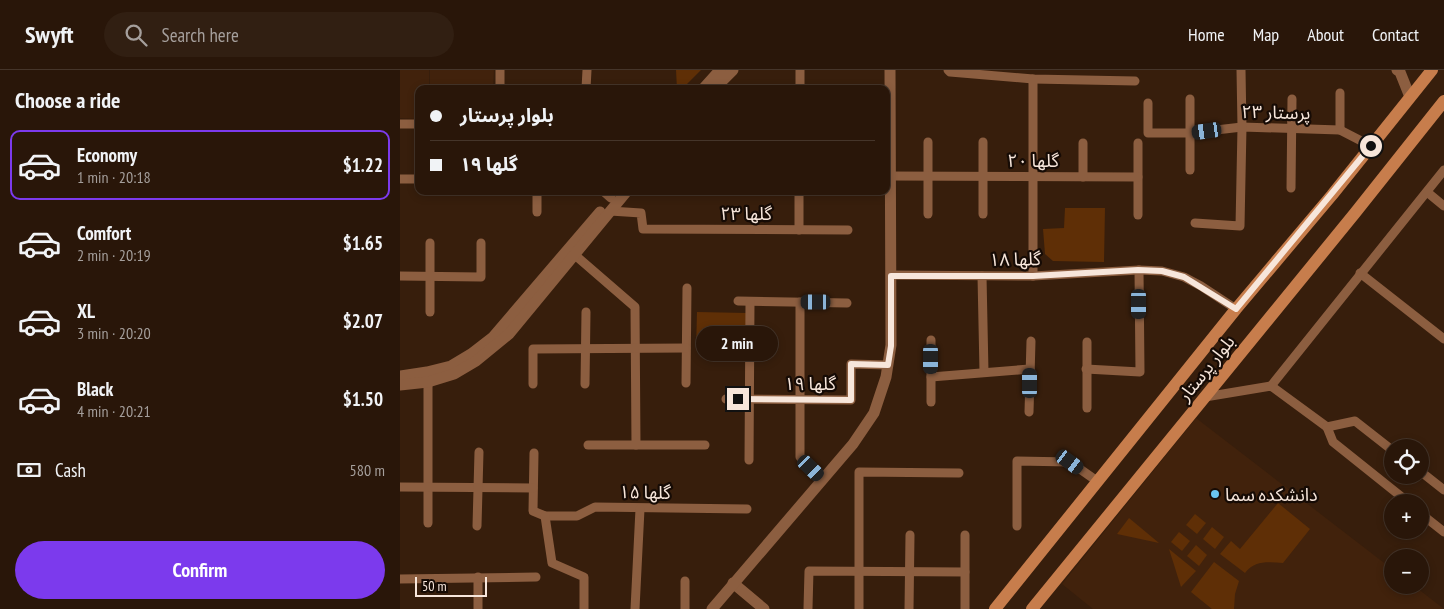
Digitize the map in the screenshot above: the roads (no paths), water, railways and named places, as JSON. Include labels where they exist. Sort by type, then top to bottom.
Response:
[{"type":"main road","name":"بلوار پرستار","points":[[995,609],[1236,309],[1326,202],[1432,70]]},
{"type":"main road","name":"بلوار پرستار","points":[[1032,609],[1444,101]]},
{"type":"street","points":[[500,70],[500,85]]},
{"type":"street","points":[[586,70],[586,85]]},
{"type":"street","points":[[720,82],[733,70]]},
{"type":"street","points":[[800,70],[800,85]]},
{"type":"street","points":[[712,609],[852,444],[874,413],[886,377],[891,346],[890,70]]},
{"type":"street","points":[[948,70],[950,72],[1033,79],[1136,81]]},
{"type":"street","points":[[1195,223],[1240,226],[1241,70]]},
{"type":"street","points":[[1397,70],[1400,72],[1410,97]]},
{"type":"street","points":[[1033,79],[1033,276]]},
{"type":"street","points":[[1340,93],[1340,130]]},
{"type":"street","points":[[1190,99],[1190,170]]},
{"type":"street","points":[[1291,188],[1292,99]]},
{"type":"street","name":"پرستار ۲۳","points":[[1148,103],[1148,133],[1190,134],[1242,126],[1291,127],[1340,130],[1371,146]]},
{"type":"street","points":[[400,124],[415,124]]},
{"type":"street","points":[[928,142],[928,214]]},
{"type":"street","points":[[983,142],[983,214]]},
{"type":"street","points":[[1083,143],[1083,176]]},
{"type":"street","points":[[1138,143],[1138,215]]},
{"type":"street","points":[[1205,397],[1271,386],[1444,170]]},
{"type":"street","name":"گلها ۲۰","points":[[890,176],[1138,177]]},
{"type":"street","points":[[400,179],[415,179]]},
{"type":"street","points":[[1426,192],[1444,206]]},
{"type":"street","points":[[537,195],[537,212]]},
{"type":"street","points":[[400,376],[451,366],[472,354],[493,337],[609,195]]},
{"type":"street","points":[[400,385],[428,382],[454,374],[476,362],[509,334],[624,195]]},
{"type":"street","points":[[798,230],[799,195]]},
{"type":"street","name":"گلها ۲۳","points":[[610,211],[641,213],[643,229],[848,230]]},
{"type":"street","points":[[430,243],[430,312]]},
{"type":"street","points":[[400,276],[481,277],[481,243]]},
{"type":"street","points":[[575,256],[635,307],[636,445]]},
{"type":"street","points":[[1086,369],[1140,372],[1138,270]]},
{"type":"street","name":"گلها ۱۸","points":[[891,276],[1033,276],[1138,270],[1162,271],[1184,277],[1236,309]]},
{"type":"street","points":[[1360,273],[1444,339]]},
{"type":"street","points":[[982,276],[984,372]]},
{"type":"street","points":[[686,383],[687,288]]},
{"type":"street","points":[[738,302],[847,303]]},
{"type":"street","points":[[749,460],[750,302]]},
{"type":"street","points":[[800,302],[800,457],[822,478]]},
{"type":"street","points":[[586,312],[586,384]]},
{"type":"street","points":[[931,340],[931,402]]},
{"type":"street","points":[[1029,412],[1031,341]]},
{"type":"street","points":[[1087,342],[1087,408]]},
{"type":"street","points":[[533,384],[533,349],[686,348]]},
{"type":"street","name":"گلها ۱۹","points":[[726,399],[851,400],[851,364],[888,365]]},
{"type":"street","points":[[931,377],[1030,369]]},
{"type":"street","points":[[428,382],[428,523]]},
{"type":"street","points":[[1271,386],[1327,427],[1333,442],[1398,494]]},
{"type":"street","points":[[1327,427],[1356,421],[1384,444]]},
{"type":"street","points":[[588,445],[705,445]]},
{"type":"street","points":[[477,526],[478,452]]},
{"type":"street","points":[[534,453],[533,511],[545,516],[552,563],[584,577],[584,609]]},
{"type":"street","points":[[1017,526],[1017,461],[1070,462],[1097,481]]},
{"type":"street","points":[[858,609],[859,472],[959,473]]},
{"type":"street","points":[[1429,479],[1444,490]]},
{"type":"street","points":[[400,487],[533,488]]},
{"type":"street","name":"گلها ۱۵","points":[[545,516],[577,516],[595,507],[747,508]]},
{"type":"street","points":[[635,609],[640,508]]},
{"type":"street","points":[[1429,520],[1444,532]]},
{"type":"street","points":[[909,609],[910,534]]},
{"type":"street","points":[[965,535],[965,609]]},
{"type":"street","points":[[808,608],[809,572],[965,572]]},
{"type":"street","points":[[478,577],[478,609]]},
{"type":"street","points":[[400,579],[536,577]]},
{"type":"street","points":[[685,582],[685,609]]},
{"type":"street","points":[[733,583],[764,609]]},
{"type":"place","name":"دانشکده سما","points":[[1215,494]]}]
